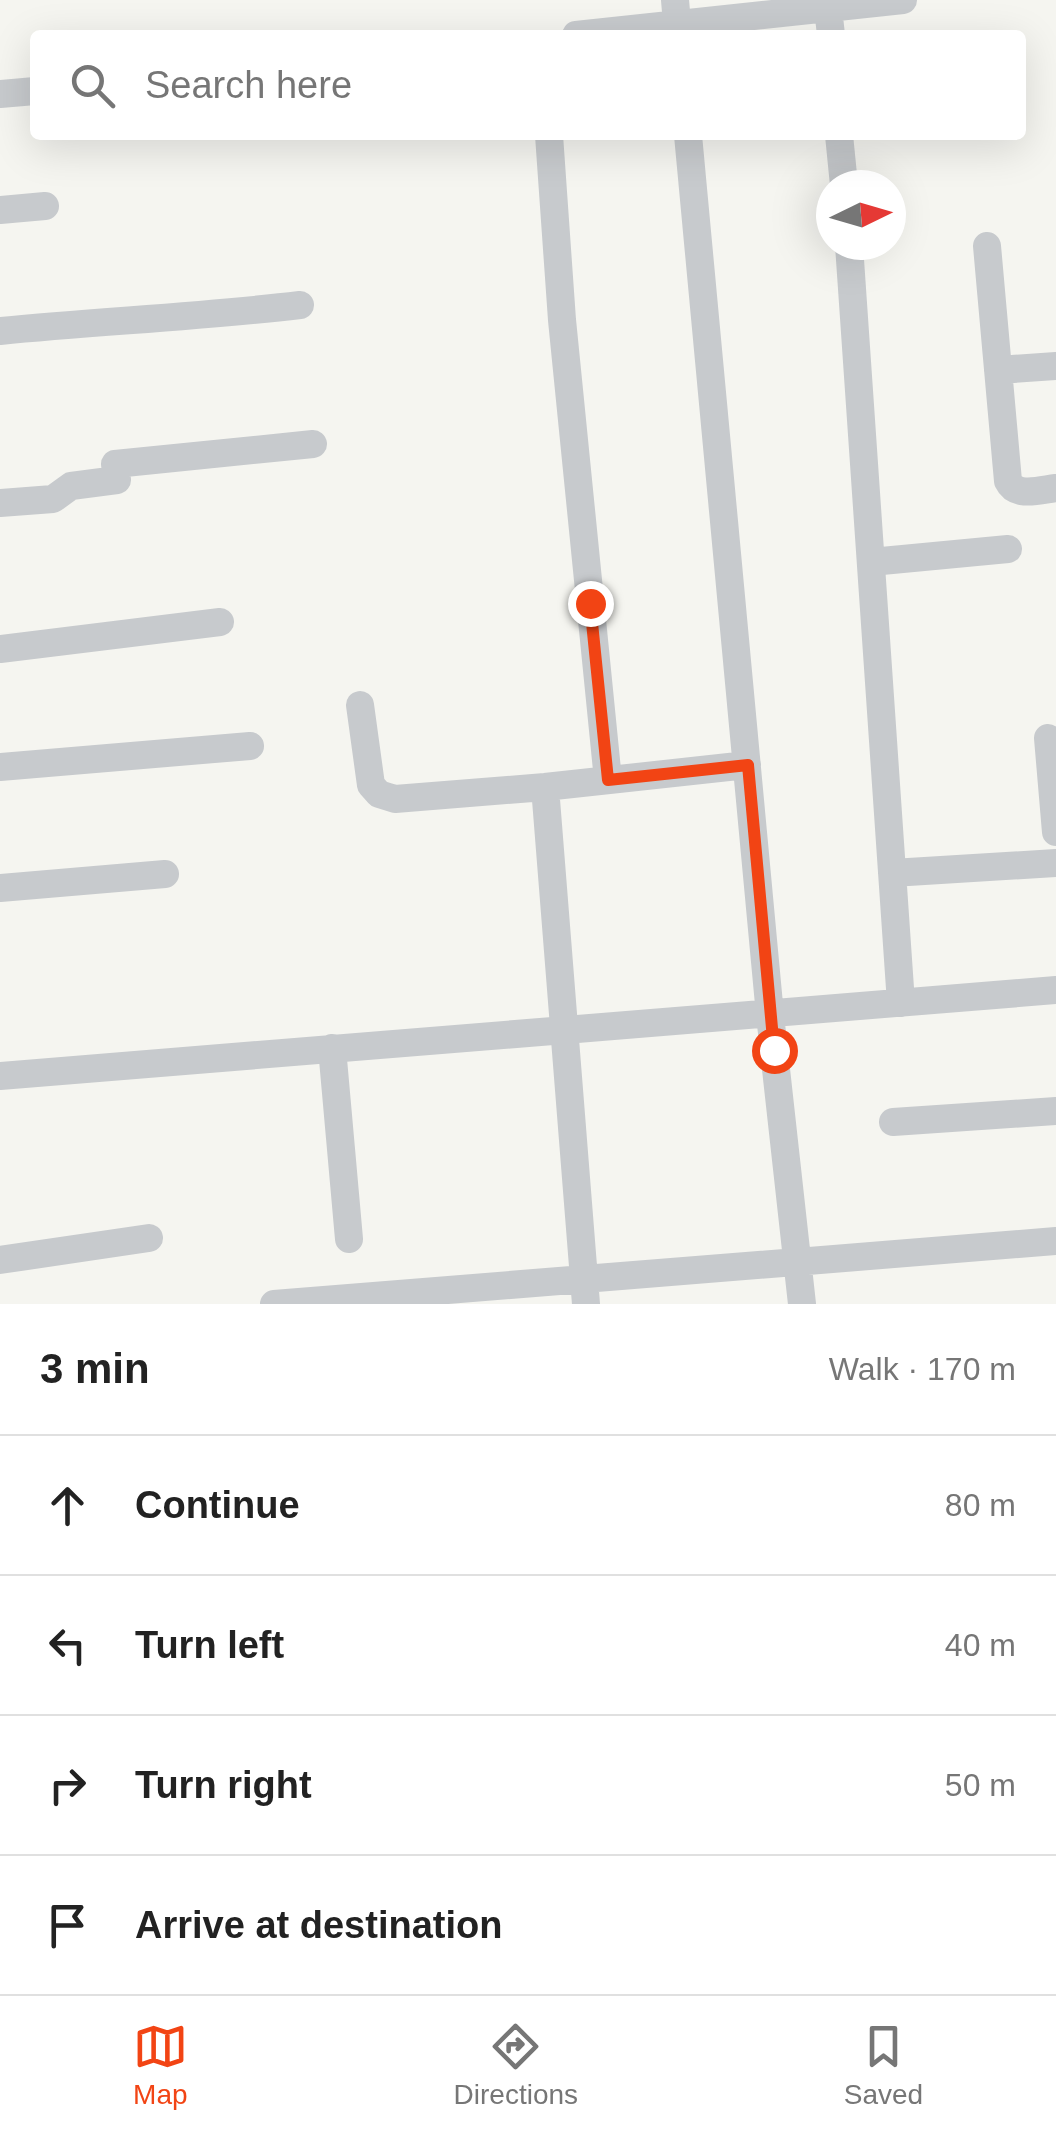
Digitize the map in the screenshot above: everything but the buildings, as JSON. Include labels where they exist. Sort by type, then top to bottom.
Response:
[{"type":"street","points":[[596,30],[677,20],[829,22],[903,0]]},
{"type":"street","points":[[0,94],[30,91]]},
{"type":"street","points":[[549,140],[564,340],[608,780]]},
{"type":"street","points":[[688,140],[770,1015],[802,1304]]},
{"type":"street","points":[[840,140],[842,170]]},
{"type":"street","points":[[0,210],[44,206]]},
{"type":"street","points":[[987,246],[1010,488],[1018,492],[1056,488]]},
{"type":"street","points":[[850,260],[901,1004]]},
{"type":"street","points":[[0,331],[300,306]]},
{"type":"street","points":[[998,370],[1056,366]]},
{"type":"street","points":[[0,503],[53,499],[71,486],[117,480],[115,464],[313,444]]},
{"type":"street","points":[[871,562],[1008,548]]},
{"type":"street","points":[[0,649],[220,622]]},
{"type":"street","points":[[360,705],[371,785],[378,794],[394,799],[545,788],[748,765]]},
{"type":"street","points":[[1048,738],[1056,832]]},
{"type":"street","points":[[0,767],[250,746]]},
{"type":"street","points":[[545,788],[585,1291]]},
{"type":"street","points":[[892,872],[1056,863]]},
{"type":"street","points":[[0,888],[165,874]]},
{"type":"street","points":[[0,1076],[1056,990]]},
{"type":"street","points":[[332,1048],[349,1239]]},
{"type":"street","points":[[894,1122],[1056,1111]]},
{"type":"street","points":[[0,1260],[149,1238]]},
{"type":"street","points":[[274,1304],[585,1291],[798,1262],[1056,1240]]},
{"type":"route","points":[[590,603],[608,780],[748,765],[774,1050]]}]
